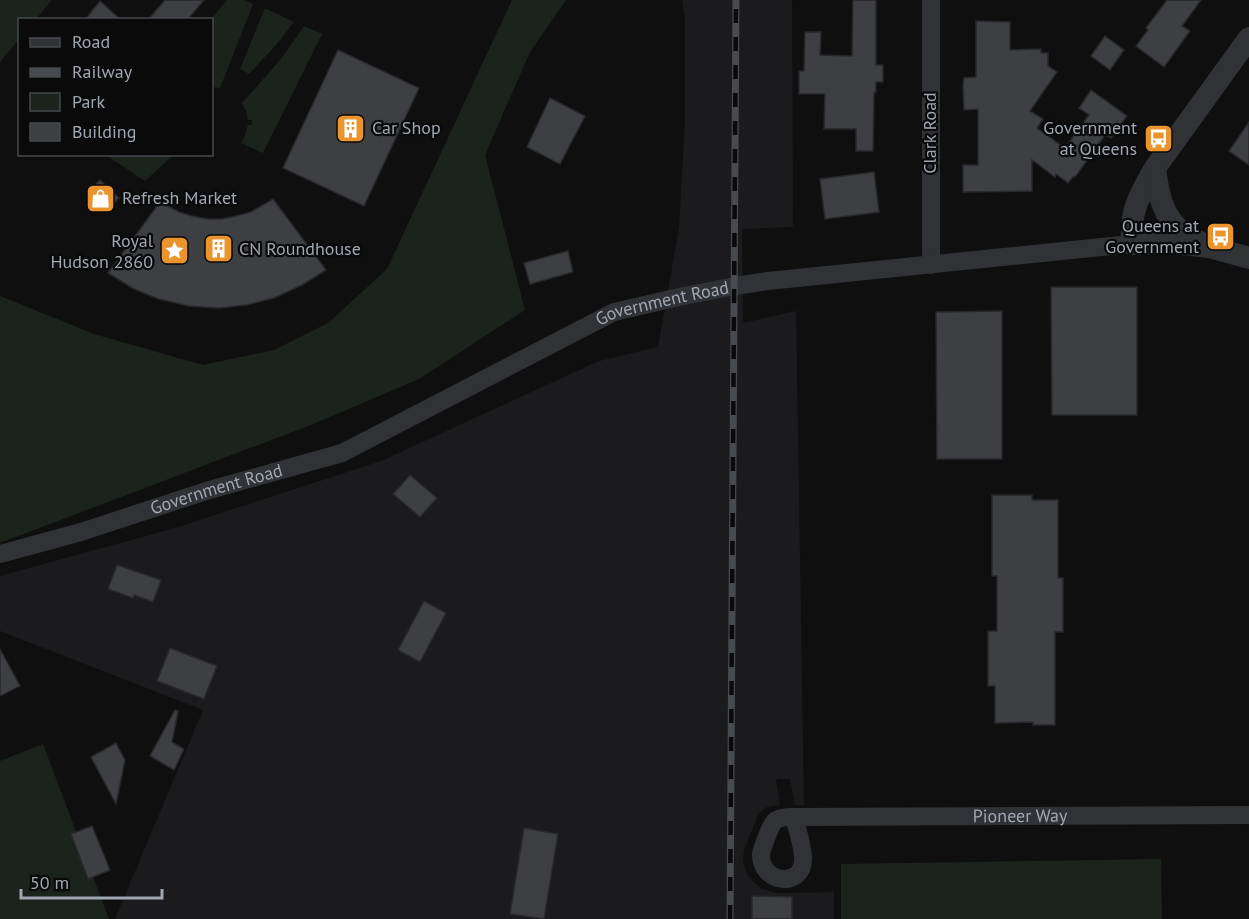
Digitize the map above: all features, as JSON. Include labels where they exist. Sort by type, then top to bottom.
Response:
[{"type":"street","name":"Clark Road","points":[[930,265],[931,0]]},
{"type":"street","points":[[1249,38],[1155,168],[1135,209],[1131,243],[1173,243],[1209,247],[1249,258]]},
{"type":"street","points":[[1155,168],[1158,192],[1165,213],[1183,232],[1209,247]]},
{"type":"street","name":"Government Road","points":[[0,554],[81,532],[206,491],[342,453],[614,312],[735,286],[794,278],[1131,243]]},
{"type":"street","name":"Pioneer Way","points":[[794,817],[1249,815]]},
{"type":"shaded area","points":[[682,0],[792,0],[793,227],[742,229],[743,323],[796,311],[804,805],[795,805],[790,779],[776,779],[780,805],[767,807],[759,813],[744,850],[743,859],[748,876],[761,889],[777,893],[834,892],[834,919],[115,919],[203,710],[0,631],[0,576],[175,528],[381,461],[599,361],[658,347],[679,228],[685,122],[685,20]]},
{"type":"green space","points":[[0,0],[52,0],[37,18],[18,18],[18,40],[0,62]]},
{"type":"green space","points":[[227,0],[243,0],[253,4],[220,88],[213,87],[212,18]]},
{"type":"green space","points":[[512,0],[566,0],[530,52],[485,155],[525,310],[419,379],[311,425],[0,543],[0,296],[94,334],[203,365],[274,350],[328,323],[387,269]]},
{"type":"green space","points":[[265,8],[294,22],[249,74],[240,69]]},
{"type":"green space","points":[[304,26],[322,34],[263,153],[241,143],[248,125],[252,125],[252,120],[248,120],[242,103],[281,59]]},
{"type":"green space","points":[[108,156],[172,156],[145,181]]},
{"type":"green space","points":[[43,744],[109,919],[0,919],[0,761]]},
{"type":"green space","points":[[1161,859],[1162,919],[841,919],[841,864]]},
{"type":"building","points":[[165,0],[204,0],[189,18],[150,18]]},
{"type":"building","points":[[853,0],[876,0],[876,65],[883,65],[883,82],[876,82],[876,92],[874,92],[873,151],[856,151],[856,129],[824,129],[825,94],[799,94],[799,71],[804,71],[805,32],[821,32],[820,55],[852,56]]},
{"type":"building","points":[[1167,0],[1201,0],[1182,26],[1190,31],[1164,67],[1136,46]]},
{"type":"building","points":[[100,1],[119,18],[87,18]]},
{"type":"building","points":[[976,21],[1010,22],[1010,50],[1041,49],[1041,53],[1048,53],[1048,66],[1057,72],[1030,111],[1043,119],[1037,128],[1065,148],[1089,115],[1079,108],[1091,90],[1127,116],[1111,138],[1105,135],[1075,177],[1068,183],[1056,174],[1055,177],[1032,160],[1032,191],[963,192],[963,165],[978,165],[978,109],[964,110],[963,85],[964,78],[976,77]]},
{"type":"building","points":[[1105,36],[1124,50],[1110,70],[1091,56]]},
{"type":"building","name":"Car Shop","points":[[338,50],[419,88],[364,206],[283,168]]},
{"type":"building","points":[[550,98],[585,116],[560,164],[527,147]]},
{"type":"building","points":[[1249,122],[1249,165],[1229,151]]},
{"type":"building","points":[[874,172],[879,212],[825,219],[820,179]]},
{"type":"building","points":[[100,180],[119,198],[107,210],[88,192]]},
{"type":"building","name":"CN Roundhouse","points":[[273,199],[326,270],[302,285],[274,298],[246,305],[219,308],[189,306],[159,299],[134,289],[108,273],[160,202],[192,216],[222,219],[251,212]]},
{"type":"building","points":[[568,251],[573,272],[530,284],[524,263]]},
{"type":"building","points":[[1051,287],[1137,287],[1137,415],[1052,415]]},
{"type":"building","points":[[1002,311],[1002,459],[937,459],[936,312]]},
{"type":"building","points":[[410,475],[437,498],[420,517],[393,494]]},
{"type":"building","points":[[992,495],[1032,495],[1032,500],[1058,500],[1058,578],[1063,578],[1063,632],[1055,632],[1055,725],[1033,725],[1033,722],[995,723],[995,686],[988,686],[988,631],[997,631],[997,576],[992,576]]},
{"type":"building","points":[[117,565],[161,580],[153,602],[108,589]]},
{"type":"building","points":[[424,601],[446,613],[420,662],[398,650]]},
{"type":"building","points":[[170,648],[217,666],[204,699],[157,681]]},
{"type":"building","points":[[0,649],[20,686],[0,696]]},
{"type":"building","points":[[175,710],[178,711],[172,742],[184,749],[174,770],[150,756]]},
{"type":"building","points":[[116,743],[125,760],[116,804],[91,757]]},
{"type":"building","points":[[92,826],[110,870],[88,879],[71,834]]},
{"type":"building","points":[[524,828],[558,834],[544,919],[510,914]]},
{"type":"building","points":[[752,896],[792,897],[792,919],[752,919]]},
{"type":"railway","points":[[730,919],[736,0]]},
{"type":"place","name":"Car Shop","points":[[351,128]]},
{"type":"place","name":"Government at Queens","points":[[1158,138]]},
{"type":"place","name":"Refresh Market","points":[[101,198]]},
{"type":"place","name":"Queens at Government","points":[[1220,236]]},
{"type":"place","name":"CN Roundhouse","points":[[218,249]]},
{"type":"place","name":"Royal Hudson 2860","points":[[174,251]]}]
